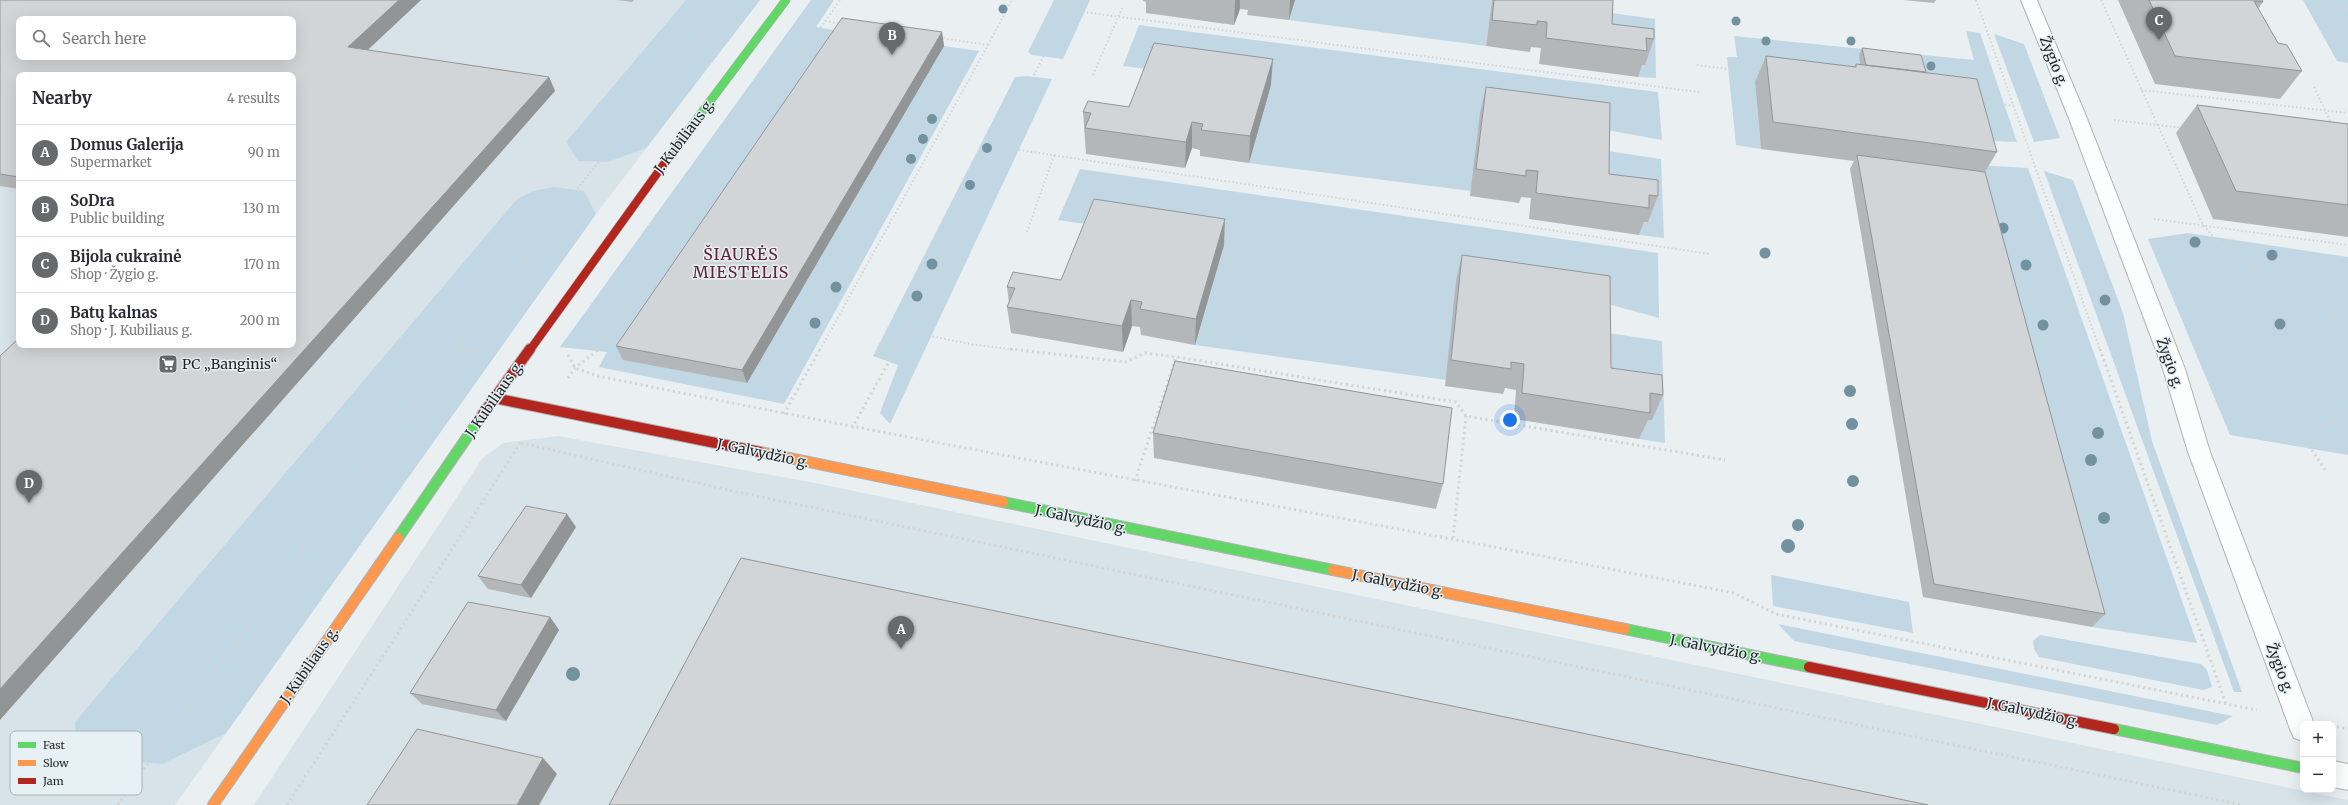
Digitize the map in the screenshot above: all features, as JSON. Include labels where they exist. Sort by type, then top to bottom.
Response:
[{"type":"street","name":"J. Kubiliaus g.","points":[[213,805],[525,354],[644,189],[786,0]]},
{"type":"street","name":"Žygio g.","points":[[2030,0],[2077,116],[2174,369],[2199,452],[2300,722]]},
{"type":"street","name":"J. Galvydžio g.","points":[[494,398],[2300,767]]},
{"type":"street","points":[[2336,775],[2348,777]]},
{"type":"path","points":[[142,772],[355,477],[454,348],[729,0]]},
{"type":"path","points":[[575,368],[605,344],[840,0]]},
{"type":"path","points":[[784,414],[1012,0]]},
{"type":"path","points":[[852,428],[878,384],[905,332],[1072,0]]},
{"type":"path","points":[[1976,0],[2227,704]]},
{"type":"path","points":[[2101,0],[2140,90],[2203,225],[2226,251],[2348,325]]},
{"type":"path","points":[[2323,0],[2347,9]]},
{"type":"path","points":[[1093,76],[1122,8]]},
{"type":"path","points":[[1067,10],[1699,92]]},
{"type":"path","points":[[825,21],[848,25]]},
{"type":"path","points":[[934,37],[988,45]]},
{"type":"path","points":[[1697,65],[1766,74]]},
{"type":"path","points":[[2314,87],[2334,129]]},
{"type":"path","points":[[2140,90],[2348,113]]},
{"type":"path","points":[[1976,101],[2014,106]]},
{"type":"path","points":[[2077,116],[2187,129]]},
{"type":"path","points":[[999,147],[1710,254]]},
{"type":"path","points":[[1028,232],[1054,155]]},
{"type":"path","points":[[2114,213],[2348,245]]},
{"type":"path","points":[[905,332],[970,344],[1125,362],[1145,353],[1456,402],[1466,416],[1453,538]]},
{"type":"path","points":[[454,348],[490,354],[568,355],[575,368],[598,376],[852,428],[1453,538],[1734,593],[1776,614],[2227,704],[2300,725]]},
{"type":"path","points":[[1136,481],[1176,357]]},
{"type":"path","points":[[2325,470],[2306,439],[2348,411]]},
{"type":"path","points":[[1466,416],[1725,460]]},
{"type":"path","points":[[287,805],[521,443],[740,492],[2243,805]]},
{"type":"path","points":[[2336,727],[2348,729]]},
{"type":"path","points":[[118,805],[125,795]]},
{"type":"shaded area","points":[[0,0],[760,0],[596,214],[175,805],[0,805]]},
{"type":"shaded area","points":[[686,0],[760,0],[646,148],[608,162],[578,161],[566,142]]},
{"type":"shaded area","points":[[811,0],[834,0],[816,27],[845,32],[747,383],[944,46],[979,51],[784,404],[599,367],[607,352],[560,347]]},
{"type":"shaded area","points":[[1054,0],[1090,0],[1063,59],[1032,55],[1028,52]]},
{"type":"shaded area","points":[[1295,0],[1492,0],[1486,46],[1289,20]]},
{"type":"shaded area","points":[[2303,0],[2348,0],[2348,63],[2337,61]]},
{"type":"shaded area","points":[[1605,12],[1655,19],[1656,78],[1638,77],[1604,50]]},
{"type":"shaded area","points":[[1139,25],[1658,92],[1662,140],[1601,129],[1471,191],[1249,163],[1271,85],[1123,66]]},
{"type":"shaded area","points":[[1966,31],[1980,33],[2017,142],[1971,140],[1755,82],[1761,149],[1736,145],[1727,57],[1737,57],[1734,36],[1974,60]]},
{"type":"shaded area","points":[[1994,34],[2024,44],[2060,138],[2034,142]]},
{"type":"shaded area","points":[[1027,76],[1052,79],[890,424],[880,413],[898,365],[873,356],[1015,77]]},
{"type":"shaded area","points":[[1601,150],[1661,159],[1664,238],[1639,235],[1600,200]]},
{"type":"shaded area","points":[[1977,165],[2028,168],[2197,643],[2092,627]]},
{"type":"shaded area","points":[[1080,169],[1658,253],[1659,318],[1601,302],[1457,281],[1446,380],[1195,345],[1224,245],[1058,220]]},
{"type":"shaded area","points":[[2044,171],[2073,180],[2123,313],[2152,441],[2242,692],[2234,692]]},
{"type":"shaded area","points":[[554,187],[584,191],[596,214],[226,733],[162,764],[142,762],[142,731],[75,731],[75,722],[517,199],[533,191]]},
{"type":"shaded area","points":[[2188,233],[2348,257],[2348,455],[2230,435],[2148,239]]},
{"type":"shaded area","points":[[1601,332],[1662,341],[1665,443],[1639,439],[1639,418],[1651,420],[1601,393]]},
{"type":"shaded area","points":[[558,436],[815,483],[2300,790],[2300,793],[2314,793],[2348,800],[2348,805],[254,805],[482,459],[503,443]]},
{"type":"shaded area","points":[[1771,575],[1909,602],[1913,633],[1773,606]]},
{"type":"shaded area","points":[[1778,624],[2233,716],[2217,725],[1794,641]]},
{"type":"shaded area","points":[[2040,635],[2201,664],[2207,670],[2212,687],[2203,690],[2039,657],[2034,649],[2033,641]]},
{"type":"building","name":"PC „Banginis“","points":[[0,0],[399,0],[348,47],[549,77],[0,689],[0,356],[16,341],[16,348],[296,348],[296,72],[16,72],[16,177],[0,174]]},
{"type":"building","points":[[1494,0],[1613,0],[1612,24],[1654,29],[1654,39],[1646,38],[1647,51],[1546,38],[1547,22],[1537,21],[1537,25],[1492,20]]},
{"type":"building","points":[[2149,0],[2262,0],[2263,2],[2254,1],[2278,43],[2287,45],[2302,71],[2175,56]]},
{"type":"building","points":[[842,18],[942,32],[742,370],[616,346]]},
{"type":"building","points":[[1154,43],[1273,59],[1250,136],[1201,130],[1203,124],[1192,122],[1186,142],[1085,128],[1091,113],[1083,112],[1088,101],[1129,107]]},
{"type":"building","points":[[1862,48],[1921,55],[1926,72],[1866,65]]},
{"type":"building","points":[[1766,56],[1856,67],[1856,64],[1977,79],[1997,152],[1773,122]]},
{"type":"building","points":[[1486,87],[1610,103],[1609,174],[1658,180],[1658,196],[1649,195],[1649,208],[1536,193],[1538,171],[1526,170],[1526,176],[1476,169]]},
{"type":"building","points":[[2197,105],[2348,124],[2348,205],[2236,191]]},
{"type":"building","points":[[1857,155],[1985,172],[2105,614],[1934,584]]},
{"type":"building","points":[[1094,199],[1225,219],[1196,319],[1140,309],[1142,302],[1131,300],[1122,326],[1007,307],[1015,288],[1007,287],[1013,272],[1061,280]]},
{"type":"building","points":[[1462,255],[1610,276],[1611,368],[1662,375],[1663,395],[1650,393],[1650,413],[1522,393],[1524,364],[1511,362],[1511,369],[1451,360]]},
{"type":"building","points":[[1175,361],[1452,408],[1443,484],[1153,433]]},
{"type":"building","points":[[526,506],[567,514],[521,585],[478,576]]},
{"type":"building","points":[[741,558],[1928,805],[609,805]]},
{"type":"building","points":[[468,602],[550,617],[496,710],[410,693]]},
{"type":"building","points":[[417,729],[543,758],[517,805],[367,805]]},
{"type":"traffic: fast","points":[[684,136],[786,0]]},
{"type":"traffic: fast","points":[[398,538],[483,414]]},
{"type":"traffic: fast","points":[[1003,502],[1333,570]]},
{"type":"traffic: fast","points":[[1625,629],[1809,667]]},
{"type":"traffic: fast","points":[[2114,729],[2300,767]]},
{"type":"traffic: slow","points":[[760,452],[1003,502]]},
{"type":"traffic: slow","points":[[213,805],[398,538]]},
{"type":"traffic: slow","points":[[1333,570],[1625,629]]},
{"type":"traffic: jam","points":[[483,414],[684,136]]},
{"type":"traffic: jam","points":[[494,398],[760,452]]},
{"type":"traffic: jam","points":[[1809,667],[2114,729]]},
{"type":"place","name":"Bijola cukrainė","points":[[2159,40]]},
{"type":"place","name":"SoDra","points":[[892,55]]},
{"type":"place","name":"PC „Banginis“","points":[[168,364]]},
{"type":"place","name":"Batų kalnas","points":[[29,503]]},
{"type":"place","name":"Domus Galerija","points":[[901,649]]},
{"type":"district","name":"ŠIAURĖS MIESTELIS","points":[[741,263]]}]
